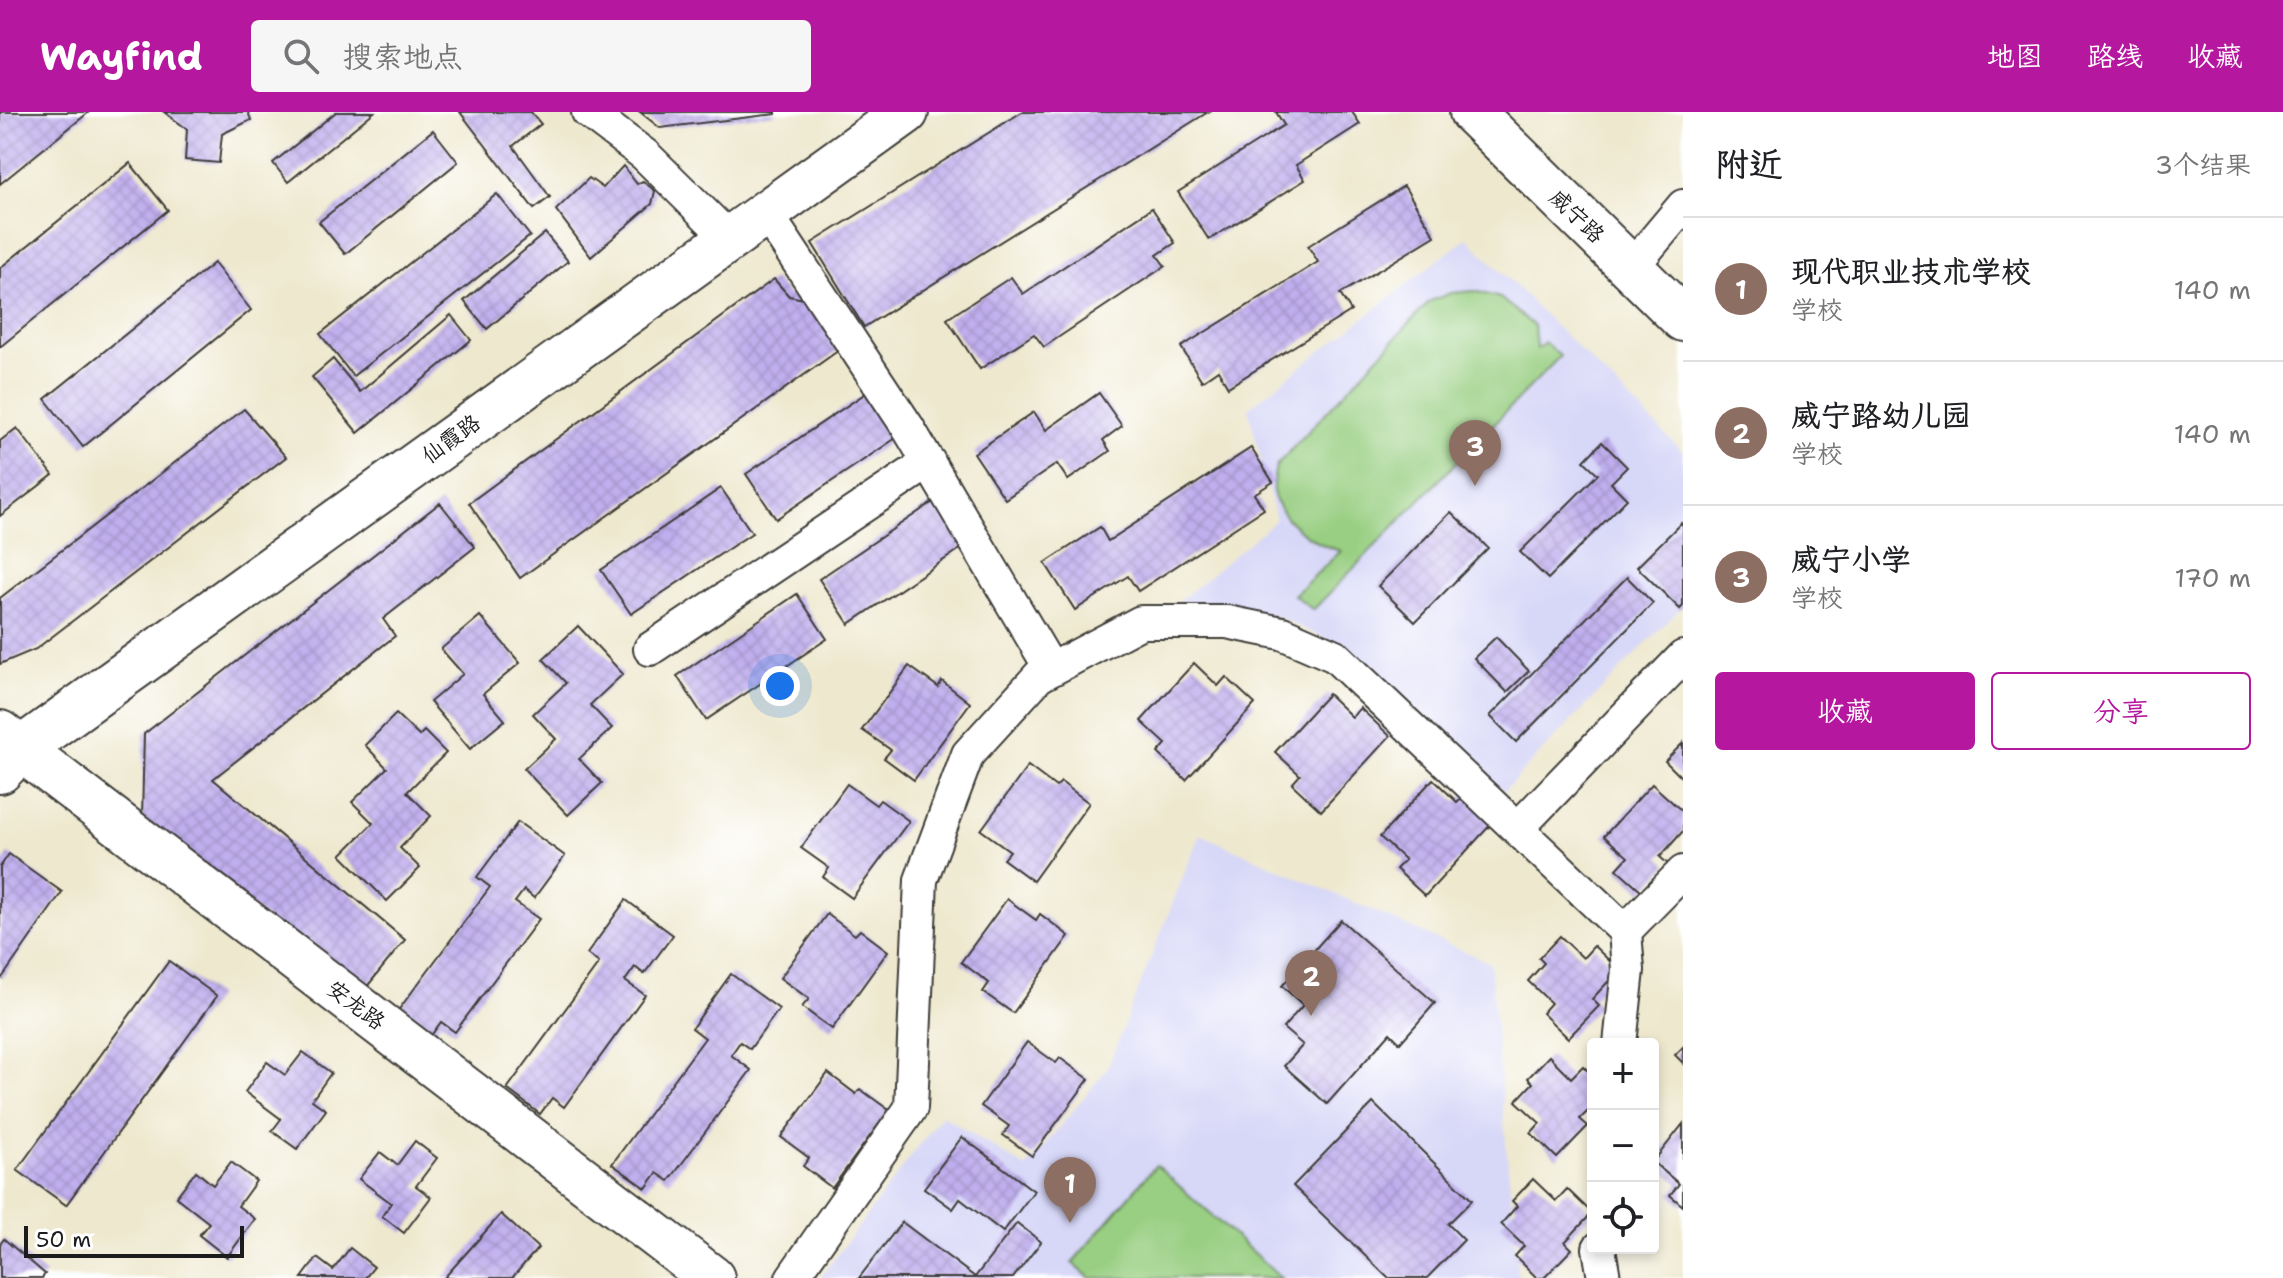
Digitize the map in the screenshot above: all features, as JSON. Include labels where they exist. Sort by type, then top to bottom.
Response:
[{"type":"main road","name":"仙霞路","points":[[7,751],[906,112]]},
{"type":"main road","name":"威宁路","points":[[1472,112],[1683,319]]},
{"type":"main road","name":"安龙路","points":[[7,751],[712,1278]]},
{"type":"street","points":[[588,112],[645,155],[730,239]]},
{"type":"street","points":[[1631,268],[1683,206]]},
{"type":"street","points":[[766,213],[929,462],[1051,669]]},
{"type":"street","points":[[650,649],[929,462]]},
{"type":"street","points":[[792,1278],[911,1108],[921,880],[968,754],[1039,676],[1141,622],[1227,622],[1282,633],[1335,656],[1625,931],[1628,970],[1621,1038]]},
{"type":"street","points":[[1518,828],[1683,657]]},
{"type":"street","points":[[1625,931],[1683,872]]},
{"type":"street","points":[[1600,1254],[1604,1278]]},
{"type":"shaded area","points":[[1467,238],[1683,452],[1683,605],[1502,793],[1379,674],[1333,642],[1276,616],[1178,602],[1276,520],[1248,408]]},
{"type":"shaded area","points":[[1200,834],[1490,963],[1518,1278],[820,1278],[942,1115],[1026,1168],[1107,1069]]},
{"type":"green space","points":[[1474,291],[1500,298],[1534,326],[1536,349],[1545,343],[1560,356],[1313,610],[1294,595],[1341,551],[1309,537],[1282,512],[1273,491],[1276,466],[1430,301],[1451,293]]},
{"type":"green space","points":[[1156,1165],[1281,1278],[1090,1278],[1072,1263]]},
{"type":"building","points":[[0,112],[89,112],[0,184]]},
{"type":"building","points":[[164,112],[248,112],[251,120],[222,134],[219,163],[185,160],[187,129]]},
{"type":"building","points":[[336,112],[374,112],[288,182],[273,163]]},
{"type":"building","points":[[460,112],[531,112],[541,124],[513,146],[550,197],[534,209]]},
{"type":"building","points":[[640,112],[776,112],[776,114],[660,128]]},
{"type":"building","points":[[1022,112],[1208,112],[864,327],[812,243]]},
{"type":"building","points":[[1276,112],[1352,112],[1360,124],[1296,165],[1305,180],[1209,240],[1178,192],[1284,125]]},
{"type":"building","points":[[433,130],[458,162],[345,254],[319,222]]},
{"type":"building","points":[[130,163],[168,210],[0,347],[0,268]]},
{"type":"building","points":[[623,166],[637,184],[643,181],[655,191],[652,204],[591,257],[556,210],[589,178],[603,188]]},
{"type":"building","points":[[1404,186],[1435,236],[1340,294],[1351,311],[1228,387],[1218,370],[1202,381],[1181,347],[1318,262],[1308,246]]},
{"type":"building","points":[[497,194],[530,236],[353,376],[320,334]]},
{"type":"building","points":[[1152,208],[1175,243],[1157,255],[1165,266],[1044,347],[1034,334],[980,369],[947,319],[1011,277],[1023,294]]},
{"type":"building","points":[[545,233],[568,261],[487,329],[464,301]]},
{"type":"building","points":[[214,263],[251,310],[83,447],[45,399]]},
{"type":"building","points":[[774,279],[789,296],[819,302],[846,345],[520,578],[469,503]]},
{"type":"building","points":[[451,315],[471,340],[358,433],[312,377],[333,359],[360,392]]},
{"type":"building","points":[[866,393],[896,438],[776,519],[746,474]]},
{"type":"building","points":[[1099,393],[1122,426],[1103,440],[1110,451],[1068,480],[1057,464],[1005,499],[974,453],[1034,412],[1046,430]]},
{"type":"building","points":[[244,409],[286,457],[36,649],[0,664],[0,598]]},
{"type":"building","points":[[17,428],[53,475],[0,516],[0,441]]},
{"type":"building","points":[[1602,442],[1627,467],[1611,483],[1627,499],[1548,579],[1520,552],[1598,474],[1584,461]]},
{"type":"building","points":[[1251,448],[1273,482],[1254,494],[1264,509],[1138,591],[1128,576],[1075,610],[1045,563],[1100,527],[1108,541]]},
{"type":"building","points":[[721,488],[752,533],[631,614],[601,570]]},
{"type":"building","points":[[939,498],[969,543],[849,624],[819,579]]},
{"type":"building","points":[[440,503],[475,547],[383,619],[395,636],[213,779],[405,940],[361,994],[142,819],[144,734]]},
{"type":"building","points":[[1451,512],[1488,548],[1415,622],[1378,586]]},
{"type":"building","points":[[1681,523],[1683,606],[1680,609],[1637,567]]},
{"type":"building","points":[[1627,577],[1653,603],[1516,742],[1490,716]]},
{"type":"building","points":[[797,594],[827,639],[706,720],[677,676]]},
{"type":"building","points":[[480,616],[520,663],[483,694],[505,720],[470,749],[430,702],[463,674],[441,649]]},
{"type":"building","points":[[578,626],[623,674],[590,705],[612,728],[579,759],[602,783],[568,815],[524,769],[556,739],[533,714],[566,683],[543,659]]},
{"type":"building","points":[[1496,637],[1529,671],[1507,692],[1474,658]]},
{"type":"building","points":[[1194,663],[1218,686],[1226,677],[1255,704],[1186,780],[1158,753],[1166,744],[1141,721]]},
{"type":"building","points":[[909,666],[938,687],[942,681],[970,703],[914,780],[884,758],[891,750],[862,730]]},
{"type":"building","points":[[1328,694],[1352,717],[1360,708],[1390,736],[1321,811],[1292,784],[1300,775],[1275,752]]},
{"type":"building","points":[[396,714],[419,736],[424,731],[446,753],[407,792],[431,816],[400,848],[420,868],[387,901],[341,855],[373,823],[352,802],[387,768],[365,745]]},
{"type":"building","points":[[1683,743],[1683,779],[1665,761]]},
{"type":"building","points":[[1028,766],[1056,787],[1061,782],[1089,803],[1033,881],[1003,859],[1010,851],[981,830]]},
{"type":"building","points":[[1433,779],[1457,802],[1465,794],[1494,821],[1425,896],[1396,869],[1405,860],[1380,837]]},
{"type":"building","points":[[847,784],[876,805],[880,800],[909,821],[852,898],[823,877],[829,868],[801,848]]},
{"type":"building","points":[[1652,784],[1683,812],[1683,831],[1660,857],[1668,864],[1643,892],[1617,869],[1628,857],[1604,836]]},
{"type":"building","points":[[518,822],[565,856],[534,898],[524,890],[515,902],[539,919],[455,1032],[441,1022],[430,1037],[397,1012],[490,887],[477,877]]},
{"type":"building","points":[[9,854],[62,892],[2,978],[0,867]]},
{"type":"building","points":[[1007,899],[1036,920],[1040,914],[1069,936],[1013,1013],[983,992],[989,983],[961,962]]},
{"type":"building","points":[[626,900],[673,935],[644,974],[635,967],[625,981],[645,995],[564,1107],[552,1098],[540,1114],[507,1089],[599,963],[587,954]]},
{"type":"building","points":[[827,914],[855,935],[860,930],[888,951],[832,1029],[802,1007],[809,999],[780,978]]},
{"type":"building","points":[[1341,920],[1435,1003],[1400,1043],[1390,1033],[1327,1104],[1284,1066],[1303,1045],[1283,1028],[1303,1005],[1282,986]]},
{"type":"building","points":[[1560,936],[1583,958],[1594,946],[1619,970],[1592,999],[1599,1006],[1568,1038],[1542,1013],[1551,1003],[1528,981],[1544,963],[1539,958]]},
{"type":"building","points":[[169,961],[217,996],[66,1205],[17,1170]]},
{"type":"building","points":[[731,974],[779,1009],[750,1049],[740,1042],[731,1055],[751,1070],[669,1181],[657,1173],[646,1188],[612,1164],[705,1038],[692,1028]]},
{"type":"building","points":[[1027,1042],[1056,1063],[1060,1058],[1089,1079],[1032,1156],[1003,1135],[1009,1126],[981,1106]]},
{"type":"building","points":[[1683,1047],[1683,1063],[1675,1055]]},
{"type":"building","points":[[303,1052],[331,1073],[312,1100],[326,1110],[297,1149],[272,1131],[281,1119],[245,1092],[267,1062],[285,1075]]},
{"type":"building","points":[[1549,1056],[1571,1078],[1583,1066],[1587,1070],[1587,1112],[1580,1119],[1587,1127],[1557,1158],[1531,1133],[1540,1123],[1516,1101],[1533,1083],[1528,1078]]},
{"type":"building","points":[[828,1073],[856,1094],[860,1089],[889,1110],[832,1188],[803,1166],[809,1158],[781,1137]]},
{"type":"building","points":[[1373,1103],[1472,1200],[1448,1224],[1464,1240],[1427,1278],[1388,1278],[1293,1186]]},
{"type":"building","points":[[1683,1124],[1683,1206],[1670,1195],[1679,1184],[1659,1167],[1659,1154]]},
{"type":"building","points":[[962,1137],[1034,1191],[1003,1232],[960,1199],[953,1209],[924,1188]]},
{"type":"building","points":[[415,1141],[437,1158],[416,1186],[431,1197],[404,1233],[382,1216],[391,1203],[359,1179],[380,1152],[397,1165]]},
{"type":"building","points":[[231,1162],[256,1181],[238,1206],[255,1219],[227,1257],[199,1235],[209,1223],[176,1197],[196,1171],[213,1185]]},
{"type":"building","points":[[1533,1179],[1556,1201],[1567,1189],[1587,1208],[1587,1218],[1565,1242],[1572,1249],[1544,1278],[1537,1278],[1515,1256],[1524,1246],[1501,1224],[1517,1206],[1512,1201]]},
{"type":"building","points":[[501,1214],[538,1248],[512,1278],[444,1278]]},
{"type":"building","points":[[902,1222],[975,1277],[1017,1223],[1041,1242],[1013,1278],[859,1278]]},
{"type":"building","points":[[4,1239],[45,1274],[42,1278],[0,1278],[0,1244]]},
{"type":"building","points":[[350,1248],[374,1267],[365,1278],[302,1278],[317,1258],[333,1270]]},
{"type":"place","name":"威宁小学","points":[[1475,486]]},
{"type":"place","name":"威宁路幼儿园","points":[[1311,1016]]},
{"type":"place","name":"现代职业技术学校","points":[[1070,1223]]}]
